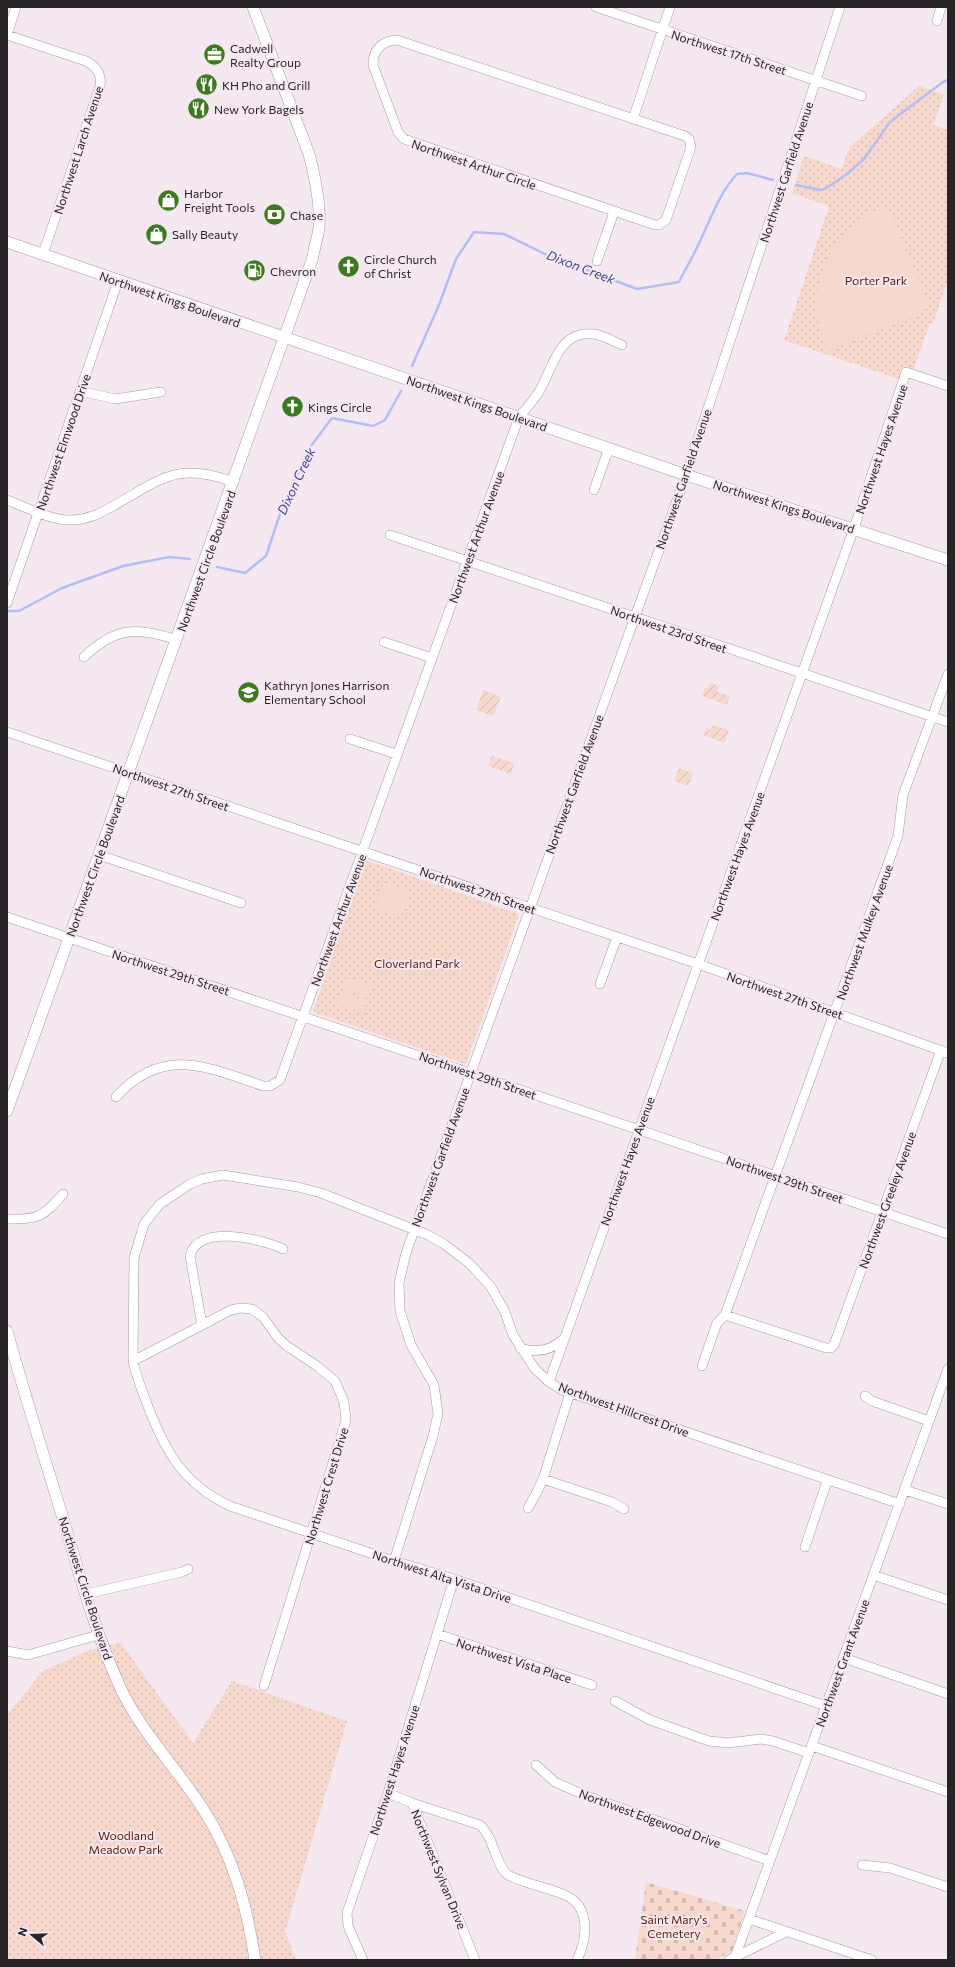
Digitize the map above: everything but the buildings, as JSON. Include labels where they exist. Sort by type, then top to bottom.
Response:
[{"type":"main road","name":"Northwest Circle Boulevard","points":[[7,1111],[286,338],[312,260],[318,230],[319,215],[315,176],[309,154],[253,7]]},
{"type":"main road","name":"Northwest Kings Boulevard","points":[[7,242],[686,475],[854,528],[948,560]]},
{"type":"main road","name":"Northwest Circle Boulevard","points":[[7,1331],[98,1635],[127,1702],[153,1741],[203,1809],[229,1856],[247,1914],[255,1960]]},
{"type":"street","points":[[7,35],[16,7]]},
{"type":"street","name":"Northwest 17th Street","points":[[596,7],[862,96]]},
{"type":"street","points":[[633,119],[670,7]]},
{"type":"street","name":"Northwest Garfield Avenue","points":[[394,1561],[434,1436],[438,1414],[434,1385],[411,1345],[400,1311],[400,1274],[414,1230],[686,475],[840,7]]},
{"type":"street","points":[[937,21],[941,7]]},
{"type":"street","name":"Northwest Larch Avenue","points":[[7,35],[86,61],[94,65],[100,77],[100,86],[43,254]]},
{"type":"street","name":"Northwest Arthur Circle","points":[[397,40],[633,119],[685,136],[689,139],[691,148],[667,217],[663,223],[655,225],[404,139],[398,132],[373,65],[374,55],[379,46],[385,42],[397,40]]},
{"type":"street","points":[[597,261],[614,212]]},
{"type":"street","name":"Northwest Elmwood Drive","points":[[7,603],[118,281]]},
{"type":"street","name":"Northwest Arthur Avenue","points":[[116,1097],[136,1078],[153,1069],[170,1064],[191,1064],[205,1067],[263,1086],[276,1084],[282,1076],[363,851],[396,754],[519,417],[539,391],[559,349],[567,340],[579,335],[592,334],[622,346]]},
{"type":"street","name":"Northwest Hayes Avenue","points":[[549,1382],[562,1340],[854,528],[906,372],[948,386]]},
{"type":"street","points":[[80,391],[115,399],[161,392]]},
{"type":"street","points":[[594,490],[609,448]]},
{"type":"street","points":[[7,500],[62,520],[90,518],[148,485],[178,473],[204,473],[234,482]]},
{"type":"street","name":"Northwest 23rd Street","points":[[390,535],[948,722]]},
{"type":"street","points":[[84,657],[108,639],[131,631],[152,632],[177,640]]},
{"type":"street","points":[[384,642],[432,658]]},
{"type":"street","name":"Northwest Mulkey Avenue","points":[[702,1366],[717,1323],[725,1315],[898,836],[903,795],[948,674]]},
{"type":"street","name":"Northwest 27th Street","points":[[7,732],[698,964],[945,1052]]},
{"type":"street","points":[[350,739],[396,754]]},
{"type":"street","points":[[99,855],[242,903]]},
{"type":"street","name":"Northwest 29th Street","points":[[7,917],[948,1234]]},
{"type":"street","points":[[600,984],[617,937]]},
{"type":"street","name":"Northwest Greeley Avenue","points":[[725,1315],[826,1348],[831,1348],[834,1345],[883,1212],[945,1052]]},
{"type":"street","name":"Northwest Hillcrest Drive","points":[[133,1360],[134,1258],[139,1235],[153,1210],[190,1184],[202,1179],[223,1175],[298,1187],[321,1193],[414,1230],[444,1244],[479,1273],[497,1297],[520,1348],[535,1369],[549,1382],[570,1393],[827,1481],[900,1504]]},
{"type":"street","points":[[7,1220],[24,1220],[41,1216],[63,1194]]},
{"type":"street","points":[[202,1325],[190,1256],[191,1249],[196,1243],[216,1238],[243,1237],[257,1239],[284,1249]]},
{"type":"street","name":"Northwest Crest Drive","points":[[133,1360],[221,1315],[240,1308],[257,1312],[263,1317],[278,1338],[330,1376],[340,1391],[344,1402],[346,1420],[264,1686]]},
{"type":"street","points":[[520,1348],[541,1351],[562,1340]]},
{"type":"street","name":"Northwest Alta Vista Drive","points":[[133,1360],[135,1372],[155,1426],[176,1464],[192,1482],[209,1496],[230,1506],[312,1534],[454,1579],[826,1706]]},
{"type":"street","name":"Northwest Grant Avenue","points":[[732,1958],[770,1861],[948,1371]]},
{"type":"street","points":[[528,1508],[538,1492],[570,1393]]},
{"type":"street","points":[[865,1396],[878,1403],[929,1421]]},
{"type":"street","points":[[543,1478],[612,1502],[624,1509]]},
{"type":"street","points":[[805,1547],[827,1481]]},
{"type":"street","points":[[905,1490],[948,1504]]},
{"type":"street","points":[[86,1594],[182,1572],[188,1569]]},
{"type":"street","points":[[873,1575],[948,1600]]},
{"type":"street","name":"Northwest Hayes Avenue","points":[[363,1960],[348,1926],[347,1913],[388,1792],[454,1579]]},
{"type":"street","name":"Northwest Vista Place","points":[[437,1634],[592,1686]]},
{"type":"street","points":[[7,1651],[28,1655],[98,1635]]},
{"type":"street","points":[[844,1658],[948,1694]]},
{"type":"street","points":[[614,1701],[650,1720],[709,1741],[728,1744],[761,1739],[773,1741],[810,1749],[948,1792]]},
{"type":"street","name":"Northwest Edgewood Drive","points":[[536,1765],[555,1782],[584,1795],[770,1861]]},
{"type":"street","name":"Northwest Sylvan Drive","points":[[388,1792],[412,1802],[475,1960]]},
{"type":"street","points":[[412,1802],[480,1825],[487,1833],[502,1868],[508,1875],[565,1896],[575,1902],[584,1917],[585,1930],[584,1941],[577,1960]]},
{"type":"street","points":[[862,1865],[890,1868],[948,1887]]},
{"type":"street","points":[[748,1919],[872,1960]]},
{"type":"street","points":[[732,1958],[786,1932]]},
{"type":"green space","name":"Porter Park","points":[[919,86],[944,95],[933,125],[948,130],[948,279],[933,324],[930,323],[913,371],[903,367],[899,379],[784,340],[829,206],[792,193],[804,156],[841,169],[850,147]]},
{"type":"green space","points":[[888,207],[928,302],[926,308],[920,314],[828,351],[818,318],[817,301],[819,284],[824,268],[831,252],[853,225],[869,213]]},
{"type":"green space","points":[[710,683],[719,686],[717,692],[730,696],[727,705],[702,696],[705,688],[708,688]]},
{"type":"green space","points":[[483,690],[501,697],[493,716],[476,710]]},
{"type":"green space","points":[[713,725],[729,730],[725,743],[703,735],[706,728],[711,730]]},
{"type":"green space","points":[[492,756],[514,763],[511,774],[488,766]]},
{"type":"green space","points":[[679,768],[693,773],[688,786],[674,781]]},
{"type":"green space","name":"Cloverland Park","points":[[366,860],[519,914],[466,1064],[313,1012]]},
{"type":"green space","points":[[383,882],[410,891],[401,917],[375,908]]},
{"type":"green space","points":[[347,977],[373,986],[368,998],[343,989]]},
{"type":"green space","points":[[342,992],[367,1001],[363,1013],[337,1005]]},
{"type":"green space","name":"Woodland Meadow Park","points":[[120,1642],[193,1743],[232,1681],[347,1721],[285,1932],[296,1960],[7,1960],[7,1715],[43,1671],[87,1651]]},
{"type":"green space","name":"Saint Mary's Cemetery","points":[[646,1882],[745,1911],[732,1951],[716,1960],[635,1960]]},
{"type":"waterway","name":"Dixon Creek","points":[[796,185],[820,190],[825,189],[847,174],[864,159],[890,122],[943,82],[948,80]]},
{"type":"waterway","name":"Dixon Creek","points":[[412,366],[439,305],[456,259],[474,232],[504,234],[545,254],[637,289],[679,282],[725,189],[737,174],[747,173],[773,180]]},
{"type":"waterway","name":"Dixon Creek","points":[[217,567],[245,573],[266,556],[280,514],[308,450],[332,418],[373,426],[385,420],[401,391]]},
{"type":"waterway","name":"Dixon Creek","points":[[7,611],[19,611],[62,588],[123,566],[169,557],[190,559]]},
{"type":"place","name":"Cadwell Realty Group","points":[[215,55]]},
{"type":"place","name":"KH Pho and Grill","points":[[206,85]]},
{"type":"place","name":"New York Bagels","points":[[198,109]]},
{"type":"place","name":"Harbor Freight Tools","points":[[168,200]]},
{"type":"place","name":"Chase","points":[[275,215]]},
{"type":"place","name":"Sally Beauty","points":[[157,234]]},
{"type":"place","name":"Circle Church of Christ","points":[[348,266]]},
{"type":"place","name":"Chevron","points":[[255,271]]},
{"type":"place","name":"Kings Circle","points":[[292,407]]},
{"type":"place","name":"Kathryn Jones Harrison Elementary School","points":[[248,692]]}]
